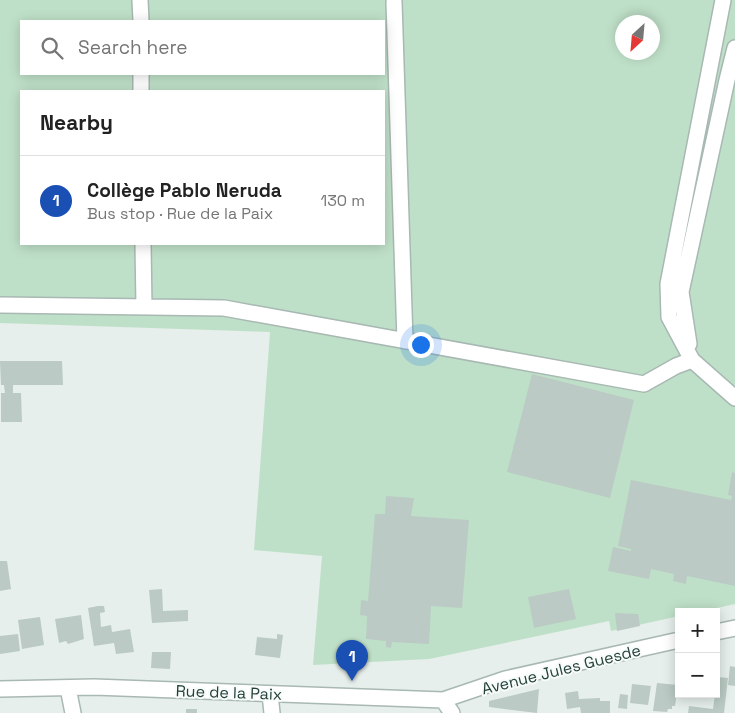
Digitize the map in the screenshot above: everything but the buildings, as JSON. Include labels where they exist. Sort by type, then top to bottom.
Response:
[{"type":"street","points":[[140,0],[140,20]]},
{"type":"street","points":[[723,0],[668,284],[669,317],[692,360],[735,398]]},
{"type":"street","points":[[394,2],[405,341]]},
{"type":"street","points":[[692,360],[685,328],[681,292],[726,80],[735,48]]},
{"type":"street","points":[[141,75],[142,90]]},
{"type":"street","points":[[143,245],[144,307]]},
{"type":"street","points":[[0,304],[224,308],[644,384],[676,366],[692,360]]},
{"type":"street","points":[[720,631],[735,628]]},
{"type":"street","name":"Avenue Jules Guesde","points":[[448,707],[505,679],[675,641]]},
{"type":"street","name":"Rue de la Paix","points":[[0,689],[94,687],[270,694],[448,707]]},
{"type":"street","points":[[68,688],[73,713]]},
{"type":"street","points":[[270,694],[272,713]]},
{"type":"green space","points":[[0,0],[735,0],[735,604],[717,608],[675,608],[675,617],[611,631],[609,621],[429,659],[313,665],[322,556],[254,550],[270,332],[0,323]]},
{"type":"place","name":"Collège Pablo Neruda","points":[[352,681]]}]
